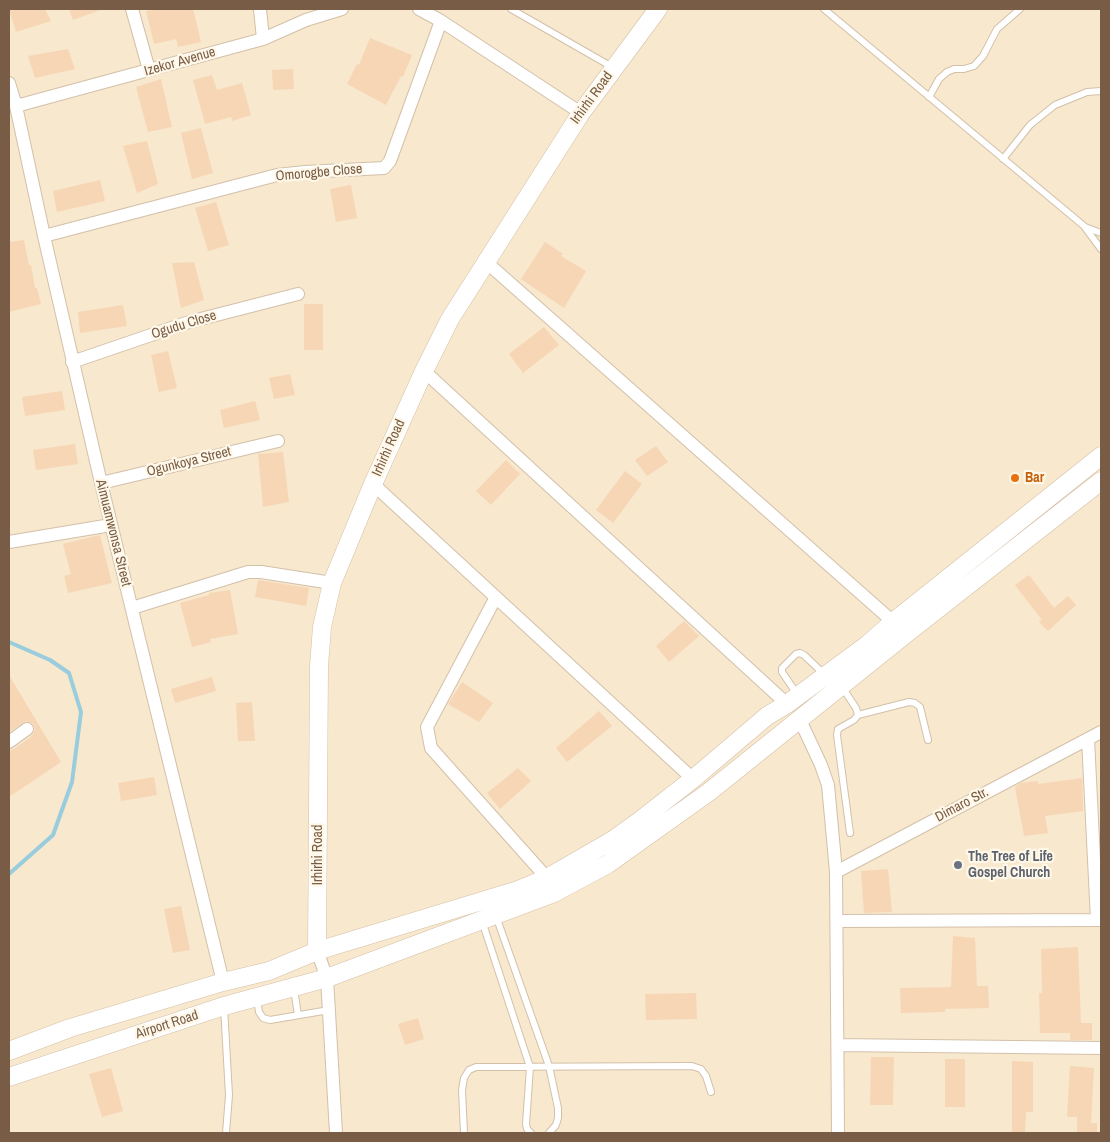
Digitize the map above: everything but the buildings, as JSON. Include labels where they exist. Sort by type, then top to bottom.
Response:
[{"type":"main road","name":"Irhirhi Road","points":[[318,951],[319,666],[322,627],[332,584],[373,484],[450,318],[580,113],[658,9]]},
{"type":"main road","name":"Airport Road","points":[[9,1050],[70,1028],[223,982],[269,971],[318,951],[518,890],[547,878],[613,840],[693,779],[767,716],[793,700],[868,646],[893,622],[1101,456]]},
{"type":"main road","name":"Airport Road","points":[[9,1077],[224,1006],[327,978],[554,893],[608,864],[709,792],[1101,481]]},
{"type":"street","points":[[132,9],[149,70]]},
{"type":"street","points":[[260,9],[263,39]]},
{"type":"street","name":"Izekor Avenue","points":[[16,106],[263,39],[306,20],[342,9]]},
{"type":"street","points":[[418,9],[441,21],[580,113]]},
{"type":"street","name":"Omorogbe Close","points":[[44,236],[277,175],[384,168],[390,162],[441,21]]},
{"type":"street","name":"Aimuamwonsa Street","points":[[9,83],[16,106],[72,362],[223,982]]},
{"type":"street","points":[[485,261],[907,633]]},
{"type":"street","name":"Ogudu Close","points":[[72,362],[189,322],[298,294]]},
{"type":"street","points":[[424,371],[793,700]]},
{"type":"street","name":"Ogunkoya Street","points":[[101,483],[278,441]]},
{"type":"street","points":[[373,484],[693,779]]},
{"type":"street","points":[[9,542],[111,525]]},
{"type":"street","points":[[132,608],[248,572],[261,572],[332,584]]},
{"type":"street","points":[[496,597],[427,727],[431,748],[547,878]]},
{"type":"street","points":[[800,720],[821,764],[828,784],[836,872],[838,1133]]},
{"type":"street","points":[[9,742],[27,729]]},
{"type":"street","name":"Dimaro Str.","points":[[836,872],[1101,732]]},
{"type":"street","points":[[837,920],[1099,920],[1088,739]]},
{"type":"street","points":[[318,951],[327,978],[336,1133]]},
{"type":"street","points":[[838,1045],[1101,1048]]},
{"type":"lane","points":[[511,9],[614,68]]},
{"type":"lane","points":[[824,9],[1084,226],[1101,250]]},
{"type":"lane","points":[[929,97],[939,79],[946,72],[954,69],[964,70],[974,66],[983,56],[996,29],[1020,9]]},
{"type":"lane","points":[[1003,159],[1030,126],[1055,105],[1087,92],[1101,91]]},
{"type":"lane","points":[[1084,226],[1101,233]]},
{"type":"lane","points":[[793,700],[782,668],[796,654],[804,655],[826,676]]},
{"type":"lane","points":[[842,686],[856,708],[858,715]]},
{"type":"lane","points":[[850,833],[838,729],[854,720],[858,715],[909,702],[916,703],[920,707],[928,740]]},
{"type":"lane","points":[[489,917],[550,1066],[558,1108],[558,1118],[556,1125],[549,1133]]},
{"type":"lane","points":[[489,917],[530,1067],[526,1124],[527,1129],[531,1133]]},
{"type":"lane","points":[[293,987],[298,1015]]},
{"type":"lane","points":[[256,998],[262,1018],[270,1020],[329,1010]]},
{"type":"lane","points":[[224,1006],[229,1095],[226,1133]]},
{"type":"lane","points":[[464,1133],[462,1090],[464,1078],[469,1070],[476,1067],[692,1066],[701,1069],[706,1076],[710,1092]]},
{"type":"shaded area","points":[[9,9],[1101,9],[1101,1133],[9,1133]]},
{"type":"waterway","points":[[9,642],[50,660],[69,673],[81,712],[72,782],[53,835],[9,874]]},
{"type":"place","name":"Bar","points":[[1015,478]]},
{"type":"place","name":"The Tree of Life Gospel Church","points":[[958,865]]}]
